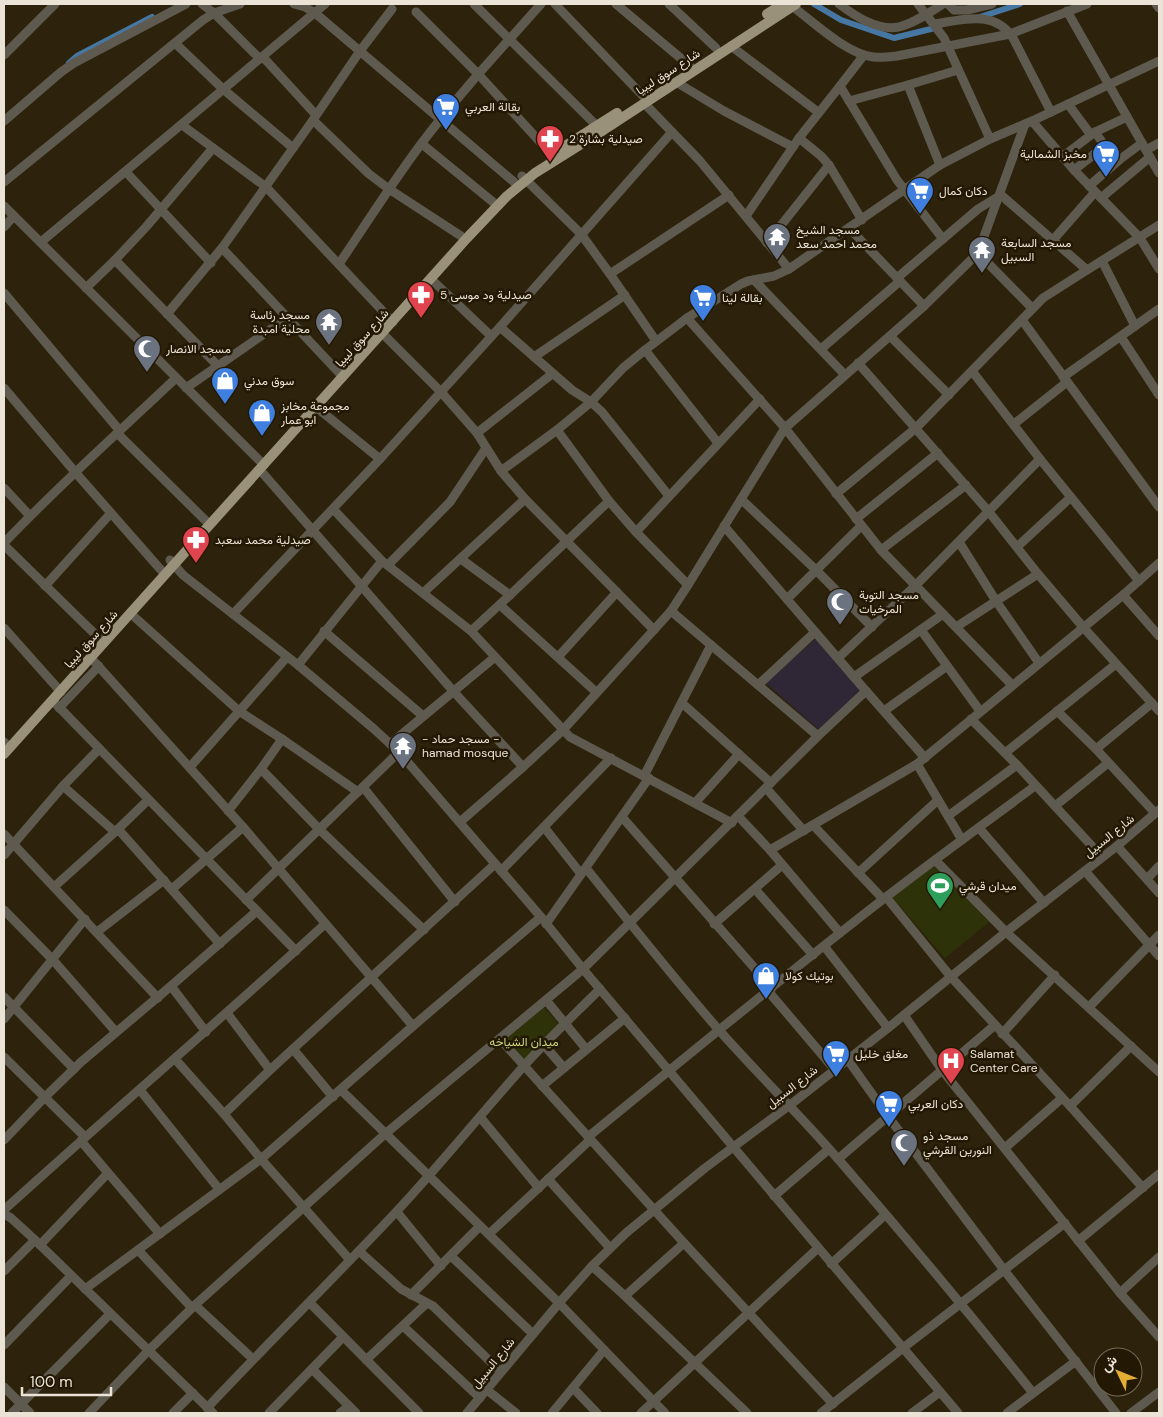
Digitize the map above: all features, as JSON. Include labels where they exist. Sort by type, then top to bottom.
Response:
[{"type":"main road","name":"شارع سوق ليبيا","points":[[643,100],[676,82],[731,46],[788,4]]},
{"type":"main road","name":"شارع سوق ليبيا","points":[[4,743],[91,658],[102,640],[130,613],[206,521],[261,466],[380,331],[431,279],[521,179],[643,100],[716,48],[788,4]]},
{"type":"main road","name":"شارع سوق ليبيا","points":[[391,320],[461,236],[493,202],[552,155],[600,128]]},
{"type":"main road","name":"شارع سوق ليبيا","points":[[4,754],[56,704],[58,689],[161,570],[172,563],[316,407],[341,375]]},
{"type":"street","points":[[4,55],[55,4]]},
{"type":"street","points":[[4,121],[74,62],[186,4]]},
{"type":"street","points":[[202,4],[262,58],[360,167],[389,189],[461,236]]},
{"type":"street","points":[[4,182],[203,20],[214,13],[240,4]]},
{"type":"street","points":[[294,4],[305,7],[320,7],[360,51],[441,119],[521,179],[581,234],[656,341]]},
{"type":"street","points":[[474,4],[600,128]]},
{"type":"street","points":[[339,264],[389,189],[441,119],[540,4]]},
{"type":"street","points":[[555,4],[700,160],[789,269]]},
{"type":"street","points":[[616,4],[626,7],[690,66]]},
{"type":"street","points":[[669,4],[716,48]]},
{"type":"street","points":[[788,4],[847,47],[864,55],[880,57],[897,56],[1010,34],[1087,4]]},
{"type":"street","points":[[839,4],[862,19],[889,27],[901,26],[914,21],[944,4]]},
{"type":"street","points":[[918,4],[927,14],[948,46],[990,140]]},
{"type":"street","points":[[948,4],[954,10],[973,9],[992,4]]},
{"type":"street","points":[[1156,4],[1159,8]]},
{"type":"street","points":[[41,242],[262,58],[320,7]]},
{"type":"street","points":[[167,314],[211,263],[315,118],[360,51],[392,9]]},
{"type":"street","points":[[1067,11],[1159,173]]},
{"type":"street","points":[[416,12],[479,75],[552,155]]},
{"type":"street","points":[[934,24],[983,18],[1010,34],[1051,112]]},
{"type":"street","points":[[175,44],[223,89],[293,148]]},
{"type":"street","points":[[731,46],[818,112]]},
{"type":"street","points":[[746,216],[818,112],[864,55]]},
{"type":"street","points":[[501,471],[557,430],[591,402],[623,368],[656,341],[726,293],[741,284],[774,276],[789,269],[940,165],[1159,61]]},
{"type":"street","points":[[849,101],[958,70]]},
{"type":"street","points":[[676,82],[724,111],[793,147]]},
{"type":"street","points":[[908,85],[940,165]]},
{"type":"street","points":[[840,86],[904,190],[943,239]]},
{"type":"street","points":[[1068,104],[1119,160]]},
{"type":"street","points":[[1062,157],[1093,133],[1127,117]]},
{"type":"street","points":[[1028,123],[1140,238],[1159,268]]},
{"type":"street","points":[[460,822],[563,730],[671,611],[785,428],[924,306],[978,253],[1028,123]]},
{"type":"street","points":[[182,125],[266,187],[391,320]]},
{"type":"street","points":[[233,614],[380,459],[500,327],[672,132]]},
{"type":"street","points":[[799,138],[830,165],[862,220]]},
{"type":"street","points":[[1095,192],[1108,170],[1119,160],[1159,143]]},
{"type":"street","points":[[422,144],[493,202]]},
{"type":"street","points":[[1074,170],[1105,146]]},
{"type":"street","points":[[86,288],[161,211],[213,148]]},
{"type":"street","points":[[1053,240],[1095,192],[1146,150]]},
{"type":"street","points":[[1094,154],[1108,170]]},
{"type":"street","points":[[768,243],[830,165]]},
{"type":"street","points":[[126,172],[211,263]]},
{"type":"street","points":[[610,274],[729,195]]},
{"type":"street","points":[[821,349],[943,239],[978,209],[1000,195]]},
{"type":"street","points":[[1000,195],[1087,270]]},
{"type":"street","points":[[4,206],[261,466],[312,531],[523,767]]},
{"type":"street","points":[[4,227],[14,216]]},
{"type":"street","points":[[836,494],[916,428],[1043,298],[1159,225]]},
{"type":"street","points":[[849,228],[924,306]]},
{"type":"street","points":[[222,248],[341,375]]},
{"type":"street","points":[[978,253],[1032,308]]},
{"type":"street","points":[[115,260],[218,366]]},
{"type":"street","points":[[1102,261],[1135,326]]},
{"type":"street","points":[[431,279],[491,336]]},
{"type":"street","points":[[754,280],[845,375]]},
{"type":"street","points":[[4,293],[119,432],[206,521]]},
{"type":"street","points":[[534,357],[625,295]]},
{"type":"street","points":[[1014,424],[1065,379],[1159,309]]},
{"type":"street","points":[[186,388],[287,318]]},
{"type":"street","points":[[687,318],[785,428],[881,550],[1012,685]]},
{"type":"street","points":[[1022,320],[1157,500]]},
{"type":"street","points":[[500,327],[552,374],[602,412],[669,496]]},
{"type":"street","points":[[380,331],[441,392],[477,433],[501,471],[525,499],[654,630]]},
{"type":"street","points":[[890,336],[949,395]]},
{"type":"street","points":[[1120,337],[1159,395]]},
{"type":"street","points":[[645,350],[718,443]]},
{"type":"street","points":[[858,363],[990,512],[1038,574],[1159,711]]},
{"type":"street","points":[[972,371],[1071,498],[1139,581]]},
{"type":"street","points":[[477,433],[552,374]]},
{"type":"street","points":[[102,640],[4,544],[75,472],[176,378]]},
{"type":"street","points":[[4,388],[161,570]]},
{"type":"street","points":[[636,532],[760,399]]},
{"type":"street","points":[[316,407],[380,459]]},
{"type":"street","points":[[557,430],[609,501],[636,532],[688,585]]},
{"type":"street","points":[[298,666],[361,586],[450,502],[486,448]]},
{"type":"street","points":[[787,599],[859,523],[938,453]]},
{"type":"street","points":[[838,658],[916,586],[1040,459]]},
{"type":"street","points":[[881,550],[966,485]]},
{"type":"street","points":[[4,488],[30,516]]},
{"type":"street","points":[[1017,547],[1071,498]]},
{"type":"street","points":[[423,593],[525,499]]},
{"type":"street","points":[[741,499],[816,570],[872,627]]},
{"type":"street","points":[[471,631],[609,501]]},
{"type":"street","points":[[333,510],[385,563],[471,631],[570,737],[695,803],[735,819],[770,850],[840,933]]},
{"type":"street","points":[[45,586],[111,513]]},
{"type":"street","points":[[724,526],[925,758]]},
{"type":"street","points":[[959,542],[1039,664]]},
{"type":"street","points":[[461,559],[510,595]]},
{"type":"street","points":[[172,563],[183,575],[298,666],[399,752],[544,921],[958,1413]]},
{"type":"street","points":[[770,850],[917,764],[1123,595],[1159,563]]},
{"type":"street","points":[[956,627],[1038,574]]},
{"type":"street","points":[[558,656],[617,592]]},
{"type":"street","points":[[1123,595],[1159,636]]},
{"type":"street","points":[[500,605],[596,692]]},
{"type":"street","points":[[671,611],[818,736]]},
{"type":"street","points":[[130,613],[239,711],[361,790],[455,902]]},
{"type":"street","points":[[854,677],[943,614]]},
{"type":"street","points":[[4,628],[58,689]]},
{"type":"street","points":[[920,630],[980,711]]},
{"type":"street","points":[[324,631],[423,716]]},
{"type":"street","points":[[758,685],[815,632]]},
{"type":"street","points":[[85,1289],[261,1159],[413,1026],[544,921],[622,817],[646,777],[711,645]]},
{"type":"street","points":[[190,767],[287,657]]},
{"type":"street","points":[[390,744],[495,657]]},
{"type":"street","points":[[91,658],[243,827],[413,1026]]},
{"type":"street","points":[[1005,753],[1116,664]]},
{"type":"street","points":[[99,666],[56,704],[296,951]]},
{"type":"street","points":[[884,711],[947,666]]},
{"type":"street","points":[[89,1413],[193,1306],[385,1134],[583,969],[818,736],[866,691]]},
{"type":"street","points":[[1096,749],[1152,702]]},
{"type":"street","points":[[682,704],[739,754],[769,786],[804,831]]},
{"type":"street","points":[[1057,712],[1157,812]]},
{"type":"street","points":[[971,719],[1017,765],[1102,857]]},
{"type":"street","points":[[228,810],[282,739]]},
{"type":"street","points":[[4,855],[99,748]]},
{"type":"street","points":[[246,900],[399,752]]},
{"type":"street","points":[[695,803],[739,754]]},
{"type":"street","points":[[224,1114],[455,902],[544,827],[611,758]]},
{"type":"street","points":[[1054,806],[1108,763]]},
{"type":"street","points":[[917,764],[962,840]]},
{"type":"street","points":[[948,816],[1017,765]]},
{"type":"street","points":[[261,769],[319,829],[424,930]]},
{"type":"street","points":[[64,786],[116,830],[164,880],[220,944]]},
{"type":"street","points":[[489,1234],[589,1138],[669,1070],[884,898],[1035,786]]},
{"type":"street","points":[[54,887],[148,800]]},
{"type":"street","points":[[858,872],[938,800]]},
{"type":"street","name":"شارع السبيل","points":[[467,1413],[559,1303],[610,1248],[655,1209],[848,1060],[1157,812]]},
{"type":"street","points":[[622,817],[770,990],[835,1070]]},
{"type":"street","points":[[813,826],[884,898],[951,977],[1143,1188]]},
{"type":"street","points":[[172,889],[243,827]]},
{"type":"street","points":[[544,827],[629,923],[719,1030],[838,1159],[961,1303],[1033,1393]]},
{"type":"street","points":[[979,828],[1044,903]]},
{"type":"street","points":[[4,834],[158,998]]},
{"type":"street","points":[[1117,846],[1159,892]]},
{"type":"street","points":[[935,860],[1006,932],[1131,1046],[1157,1066]]},
{"type":"street","points":[[714,924],[782,865]]},
{"type":"street","points":[[1147,879],[1159,866]]},
{"type":"street","points":[[1085,871],[1159,956]]},
{"type":"street","points":[[97,932],[164,880]]},
{"type":"street","points":[[755,888],[813,955]]},
{"type":"street","points":[[4,910],[53,960],[116,1032]]},
{"type":"street","points":[[5,1135],[74,1069],[257,910]]},
{"type":"street","points":[[4,1018],[85,919]]},
{"type":"street","points":[[326,924],[83,1139],[4,1212],[38,1242],[210,1411],[253,1359],[310,1303],[397,1212],[524,1066],[600,989]]},
{"type":"street","points":[[1089,1007],[1159,935]]},
{"type":"street","points":[[824,946],[888,1028]]},
{"type":"street","points":[[1002,1034],[1055,976]]},
{"type":"street","points":[[171,986],[206,1032]]},
{"type":"street","points":[[4,998],[74,1069]]},
{"type":"street","points":[[546,1000],[586,1050]]},
{"type":"street","points":[[227,1013],[270,1070]]},
{"type":"street","points":[[904,1015],[942,1070],[1120,1293],[1159,1337]]},
{"type":"street","points":[[542,1086],[625,1018]]},
{"type":"street","points":[[838,1159],[995,1025]]},
{"type":"street","points":[[500,1039],[684,1243],[833,1404]]},
{"type":"street","points":[[544,1045],[564,1068]]},
{"type":"street","points":[[1070,1106],[1131,1046]]},
{"type":"street","points":[[293,1049],[333,1097]]},
{"type":"street","points":[[4,1057],[45,1097],[83,1139],[108,1173],[160,1234]]},
{"type":"street","points":[[175,1059],[350,1260]]},
{"type":"street","points":[[848,1060],[887,1116],[1116,1413]]},
{"type":"street","points":[[140,1090],[219,1190]]},
{"type":"street","points":[[341,1090],[559,1303],[665,1413]]},
{"type":"street","points":[[1005,1148],[1062,1098]]},
{"type":"street","points":[[480,1117],[539,1188]]},
{"type":"street","points":[[774,1196],[829,1149]]},
{"type":"street","points":[[4,1271],[38,1242],[108,1173]]},
{"type":"street","points":[[1078,1241],[1159,1174]]},
{"type":"street","points":[[548,1179],[610,1248]]},
{"type":"street","points":[[397,1212],[441,1266]]},
{"type":"street","points":[[831,1264],[885,1215]]},
{"type":"street","points":[[824,1412],[903,1348],[1065,1223]]},
{"type":"street","points":[[411,1296],[480,1226]]},
{"type":"street","points":[[625,1296],[684,1243]]},
{"type":"street","points":[[641,1413],[818,1248]]},
{"type":"street","points":[[138,1250],[193,1306],[253,1359]]},
{"type":"street","points":[[360,1251],[401,1289],[411,1296],[428,1303],[501,1372]]},
{"type":"street","points":[[452,1256],[533,1334]]},
{"type":"street","points":[[1120,1293],[1157,1264]]},
{"type":"street","points":[[592,1266],[747,1413]]},
{"type":"street","points":[[4,1345],[71,1276]]},
{"type":"street","points":[[310,1303],[419,1413]]},
{"type":"street","points":[[366,1360],[428,1303]]},
{"type":"street","points":[[12,1413],[110,1314]]},
{"type":"street","points":[[404,1326],[480,1398]]},
{"type":"street","points":[[269,1413],[343,1337]]},
{"type":"street","points":[[552,1413],[604,1350]]},
{"type":"street","points":[[1007,1413],[1076,1361]]},
{"type":"street","points":[[312,1369],[356,1413]]},
{"type":"street","points":[[4,1387],[30,1413]]},
{"type":"street","points":[[573,1388],[597,1413]]},
{"type":"street","points":[[487,1390],[516,1413]]},
{"type":"street","points":[[912,1413],[940,1392]]},
{"type":"street","points":[[1131,1413],[1159,1392]]},
{"type":"street","points":[[173,1413],[192,1393]]},
{"type":"street","points":[[340,1413],[349,1406]]},
{"type":"shaded area","points":[[817,638],[861,689],[819,730],[765,682]]},
{"type":"green space","name":"ميدان قرشي","points":[[934,865],[989,922],[945,958],[892,897]]},
{"type":"green space","name":"ميدان الشياخه","points":[[544,1007],[559,1025],[524,1062],[505,1040]]},
{"type":"waterway","points":[[814,4],[841,20],[894,38],[939,27]]},
{"type":"waterway","points":[[980,17],[1020,4]]},
{"type":"waterway","points":[[69,63],[77,56],[152,17]]},
{"type":"place","name":"بقالة العربي","points":[[446,131]]},
{"type":"place","name":"صيدلية بشارة 2","points":[[550,163]]},
{"type":"place","name":"مخبز الشمالية","points":[[1106,178]]},
{"type":"place","name":"دكان كمال","points":[[920,215]]},
{"type":"place","name":"مسجد الشيخ محمد احمد سعد","points":[[777,261]]},
{"type":"place","name":"مسجد السابعة السبيل","points":[[982,274]]},
{"type":"place","name":"صيدلية ود موسى 5","points":[[421,319]]},
{"type":"place","name":"بقالة لينا","points":[[703,322]]},
{"type":"place","name":"مسجد رئاسة محلية امبدة","points":[[329,346]]},
{"type":"place","name":"مسجد الانصار","points":[[147,373]]},
{"type":"place","name":"سوق مدني","points":[[225,405]]},
{"type":"place","name":"مجموعة مخابز ابو عمار","points":[[262,437]]},
{"type":"place","name":"صيدلية محمد سعبد","points":[[196,564]]},
{"type":"place","name":"مسجد التوبة المرخيات","points":[[840,626]]},
{"type":"place","name":"- مسجد حماد - hamad mosque","points":[[403,770]]},
{"type":"place","name":"ميدان قرشي","points":[[940,910]]},
{"type":"place","name":"بوتيك كولا","points":[[766,1000]]},
{"type":"place","name":"مغلق خليل","points":[[836,1078]]},
{"type":"place","name":"Salamat Center Care","points":[[951,1085]]},
{"type":"place","name":"دكان العربي","points":[[889,1128]]},
{"type":"place","name":"مسجد ذو النورين القرشي","points":[[904,1167]]}]
